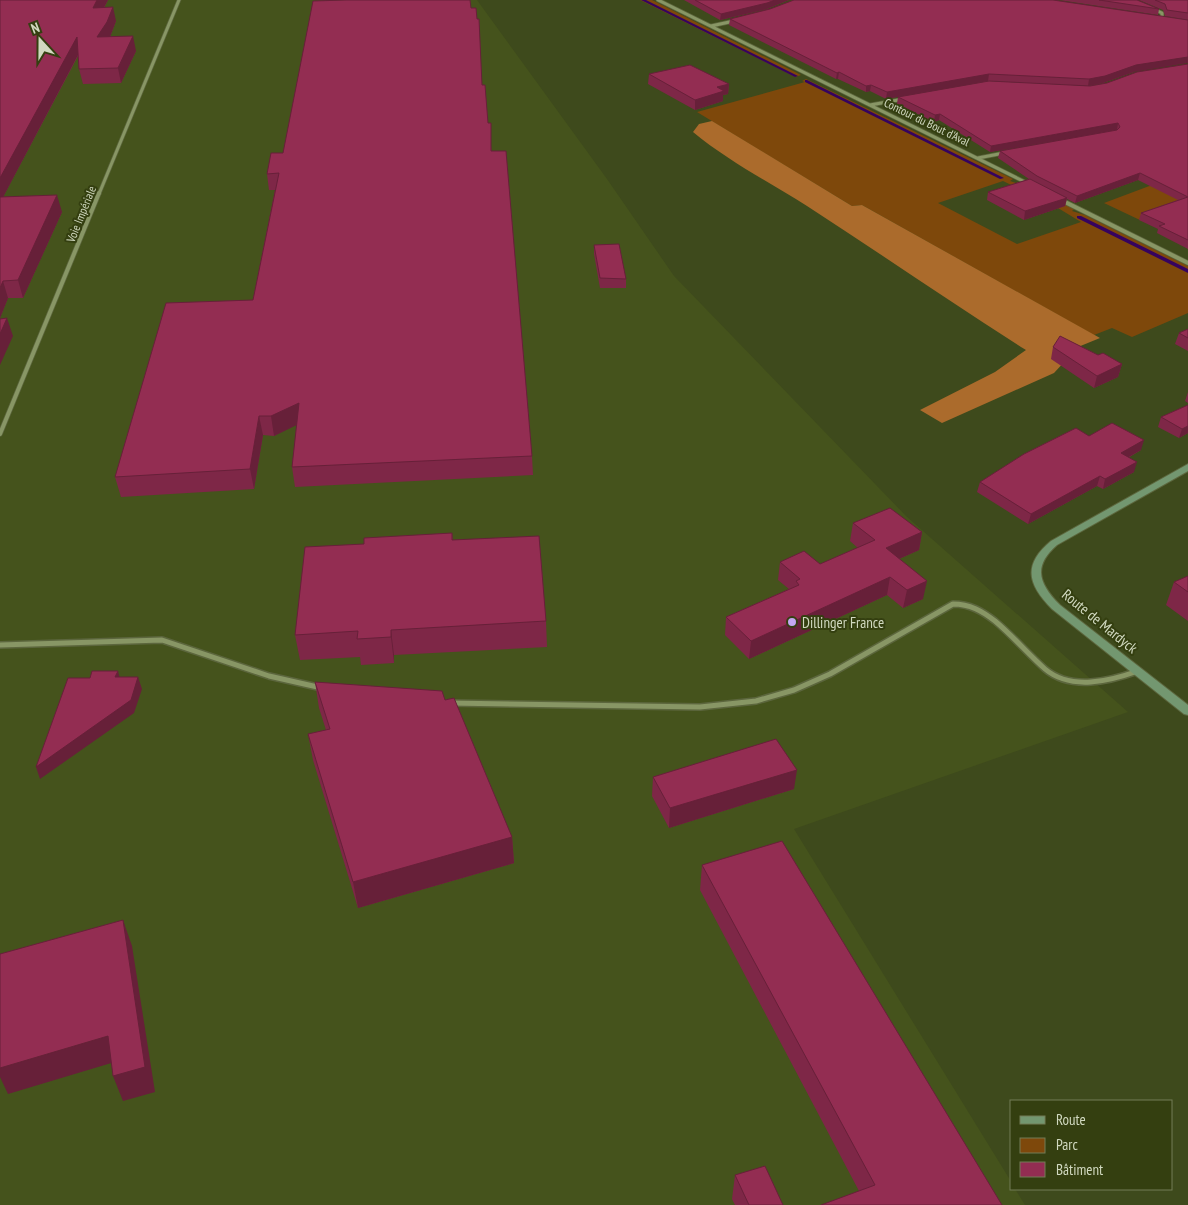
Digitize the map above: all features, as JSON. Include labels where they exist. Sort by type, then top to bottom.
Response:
[{"type":"main road","name":"Route de Mardyck","points":[[1188,467],[1054,543],[1041,555],[1036,568],[1040,587],[1051,602],[1188,711]]},
{"type":"street","name":"Voie Impériale","points":[[0,434],[179,0]]},
{"type":"street","name":"Contour du Bout d'Aval","points":[[658,0],[1037,188]]},
{"type":"street","points":[[1149,8],[1163,14],[1162,19],[1170,21]]},
{"type":"street","points":[[710,26],[735,20]]},
{"type":"street","points":[[870,105],[908,98]]},
{"type":"street","points":[[978,158],[1007,153]]},
{"type":"street","points":[[1054,196],[1188,263]]},
{"type":"street","points":[[440,702],[700,708],[756,701],[776,696],[812,682],[953,604],[960,603],[976,608],[989,616],[1046,670],[1055,676],[1076,680],[1104,681],[1138,671]]},
{"type":"street","points":[[0,644],[162,640],[269,676],[327,690]]},
{"type":"shaded area","points":[[0,0],[477,0],[607,179],[674,276],[906,516],[1128,712],[794,829],[1010,1180],[1010,1190],[1016,1190],[1025,1205],[0,1205]]},
{"type":"shaded area","points":[[712,121],[852,206],[862,205],[1100,338],[1078,347],[1054,373],[942,423],[920,410],[995,372],[1026,350],[807,206],[734,162],[693,132],[699,124]]},
{"type":"green space","points":[[640,0],[652,0],[801,75],[795,77]]},
{"type":"green space","points":[[806,79],[1013,179],[1010,181],[1019,182],[1074,209],[1072,211],[1085,215],[1188,266],[1188,313],[1132,337],[1112,328],[1094,335],[862,205],[852,206],[697,112],[805,82],[802,81]],"holes":[[[1003,181],[1058,208],[1081,222],[1017,244],[938,203]]]},
{"type":"green space","points":[[1152,185],[1188,201],[1142,221],[1104,203]]},
{"type":"building","points":[[0,0],[97,0],[93,8],[113,7],[107,22],[97,37],[133,36],[118,68],[79,69],[77,37],[0,178]]},
{"type":"building","points":[[470,0],[471,8],[476,8],[477,19],[479,19],[482,85],[485,85],[488,123],[491,123],[491,151],[506,151],[532,456],[292,467],[299,403],[271,416],[259,416],[250,469],[115,477],[166,303],[253,300],[279,173],[267,174],[271,153],[283,153],[313,1]]},
{"type":"building","points":[[695,0],[775,0],[721,14]]},
{"type":"building","points":[[794,0],[1053,0],[1188,20],[1188,57],[1136,65],[1105,76],[1089,79],[989,74],[887,92],[871,85],[866,86],[839,72],[837,73],[730,19],[770,9]]},
{"type":"building","points":[[1099,0],[1137,0],[1159,9]]},
{"type":"building","points":[[1155,0],[1188,0],[1188,13],[1167,10],[1165,4]]},
{"type":"building","points":[[1188,64],[1188,197],[1140,173],[1077,196],[1037,176],[1000,151],[1117,130],[1120,127],[1118,123],[991,146],[940,114],[935,115],[898,97],[989,81],[1090,86],[1107,83],[1137,72]]},
{"type":"building","points":[[690,65],[729,84],[717,87],[724,91],[695,100],[649,74]]},
{"type":"building","points":[[1030,179],[1067,198],[1025,211],[988,192]]},
{"type":"building","points":[[57,195],[18,280],[3,281],[0,288],[0,197]]},
{"type":"building","points":[[1188,197],[1188,240],[1159,226],[1165,224],[1141,213]]},
{"type":"building","points":[[619,244],[626,279],[600,278],[594,245]]},
{"type":"building","points":[[7,318],[0,334],[0,319]]},
{"type":"building","points":[[1188,329],[1188,338],[1179,333]]},
{"type":"building","points":[[1060,336],[1098,355],[1103,353],[1122,364],[1097,376],[1053,347]]},
{"type":"building","points":[[1188,405],[1188,426],[1182,429],[1161,417]]},
{"type":"building","points":[[1112,423],[1144,440],[1121,453],[1137,462],[1105,479],[1100,476],[1031,514],[980,482],[1024,454],[1076,428],[1089,436]]},
{"type":"building","points":[[890,508],[922,532],[886,548],[927,581],[907,590],[890,577],[751,641],[726,617],[799,585],[796,581],[800,579],[780,562],[804,551],[820,564],[875,540],[853,523]]},
{"type":"building","points":[[452,533],[452,540],[539,536],[546,621],[391,630],[391,637],[357,639],[358,631],[295,635],[305,547],[364,544],[364,538]]},
{"type":"building","points":[[1188,576],[1188,592],[1174,582]]},
{"type":"building","points":[[92,671],[118,671],[115,677],[138,677],[131,700],[36,767],[68,678],[90,678]]},
{"type":"building","points":[[315,682],[442,691],[445,700],[454,698],[512,837],[353,882],[308,734],[330,729]]},
{"type":"building","points":[[776,739],[797,770],[670,808],[653,777]]},
{"type":"building","points":[[782,841],[1002,1205],[821,1205],[875,1185],[702,865]]},
{"type":"building","points":[[123,920],[145,1067],[113,1076],[108,1036],[0,1068],[0,954]]},
{"type":"building","points":[[765,1166],[783,1205],[749,1205],[735,1175]]},
{"type":"waterway","points":[[643,0],[796,76]]},
{"type":"waterway","points":[[806,81],[1002,178]]},
{"type":"waterway","points":[[1079,217],[1188,271]]},
{"type":"place","name":"Dillinger France","points":[[792,622]]}]
